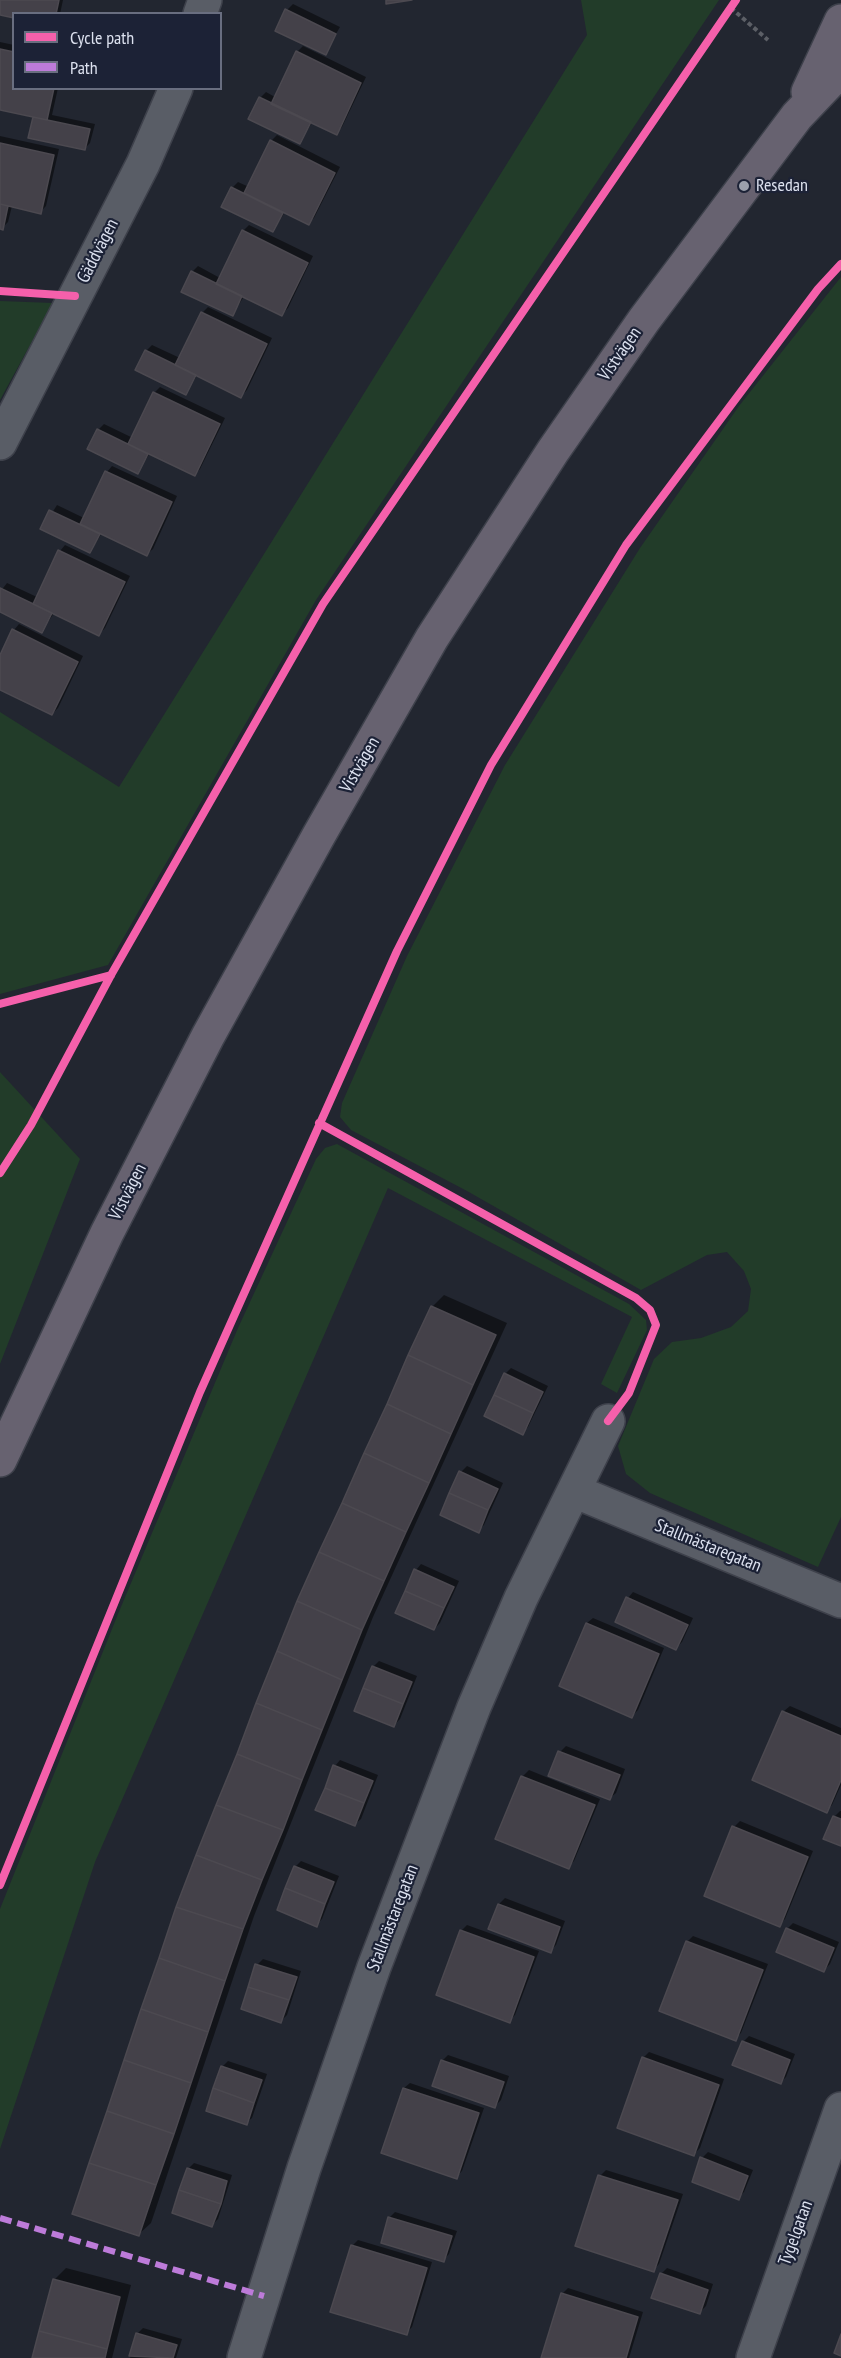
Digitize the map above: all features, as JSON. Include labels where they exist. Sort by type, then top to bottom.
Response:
[{"type":"main road","name":"Vistvägen","points":[[797,116],[841,21]]},
{"type":"main road","name":"Vistvägen","points":[[0,1460],[107,1233],[208,1036],[319,835],[432,638],[553,451],[644,320],[797,116],[841,70]]},
{"type":"street","name":"Gäddvägen","points":[[0,443],[143,164],[175,90]]},
{"type":"street","name":"Stallmästaregatan","points":[[244,2358],[304,2168],[378,1956],[474,1707],[521,1598],[608,1421]]},
{"type":"street","name":"Stallmästaregatan","points":[[574,1491],[841,1600]]},
{"type":"street","name":"Tygelgatan","points":[[753,2358],[841,2109]]},
{"type":"path","points":[[731,8],[768,40]]},
{"type":"green space","points":[[581,0],[719,0],[316,600],[108,965],[0,994],[0,712],[119,787],[587,35]]},
{"type":"green space","points":[[841,277],[841,1517],[818,1567],[650,1493],[626,1474],[618,1446],[654,1359],[672,1342],[701,1338],[731,1327],[748,1311],[751,1289],[744,1271],[727,1252],[707,1255],[641,1290],[467,1191],[351,1130],[340,1117],[342,1103],[407,956],[505,765],[640,548],[739,406]]},
{"type":"green space","points":[[0,301],[53,303],[0,400]]},
{"type":"green space","points":[[0,1072],[80,1159],[0,1364]]},
{"type":"green space","points":[[337,1144],[629,1304],[646,1320],[647,1330],[617,1393],[601,1384],[632,1317],[388,1188],[95,1862],[0,2149],[0,1909],[118,1614],[238,1328],[316,1159],[325,1148]]},
{"type":"building","points":[[0,0],[59,0],[56,12],[12,12],[12,18],[0,15]]},
{"type":"building","points":[[386,0],[412,0],[386,4]]},
{"type":"building","points":[[285,9],[336,34],[326,55],[275,31]]},
{"type":"building","points":[[0,49],[12,52],[12,90],[54,90],[47,120],[0,110]]},
{"type":"building","points":[[296,51],[361,83],[337,135],[271,104]]},
{"type":"building","points":[[259,97],[311,122],[300,144],[248,119]]},
{"type":"building","points":[[33,117],[90,129],[85,150],[28,138]]},
{"type":"building","points":[[270,140],[335,173],[309,225],[244,193]]},
{"type":"building","points":[[0,143],[54,155],[41,214],[0,204]]},
{"type":"building","points":[[231,187],[283,213],[273,232],[221,207]]},
{"type":"building","points":[[0,204],[8,206],[3,230],[0,229]]},
{"type":"building","points":[[242,230],[308,263],[282,316],[216,284]]},
{"type":"building","points":[[191,271],[242,296],[233,316],[181,292]]},
{"type":"building","points":[[201,312],[267,344],[241,398],[175,365]]},
{"type":"building","points":[[145,350],[196,375],[186,395],[135,370]]},
{"type":"building","points":[[153,392],[220,424],[195,476],[128,444]]},
{"type":"building","points":[[97,429],[148,454],[138,474],[87,449]]},
{"type":"building","points":[[105,471],[172,502],[147,556],[80,524]]},
{"type":"building","points":[[49,510],[100,534],[90,553],[40,529]]},
{"type":"building","points":[[58,550],[125,582],[99,636],[33,604]]},
{"type":"building","points":[[0,588],[52,613],[42,633],[0,612]]},
{"type":"building","points":[[12,629],[78,662],[52,715],[0,690],[0,655]]},
{"type":"building","points":[[431,1306],[496,1335],[473,1385],[408,1355]]},
{"type":"building","points":[[408,1355],[473,1385],[451,1434],[387,1404]]},
{"type":"building","points":[[504,1373],[543,1392],[533,1413],[494,1395]]},
{"type":"building","points":[[494,1395],[533,1413],[523,1435],[484,1416]]},
{"type":"building","points":[[387,1404],[451,1434],[429,1483],[364,1453]]},
{"type":"building","points":[[364,1453],[429,1483],[406,1532],[342,1503]]},
{"type":"building","points":[[459,1471],[498,1489],[488,1510],[449,1493]]},
{"type":"building","points":[[449,1493],[488,1510],[479,1533],[440,1515]]},
{"type":"building","points":[[342,1503],[406,1532],[384,1581],[319,1552]]},
{"type":"building","points":[[319,1552],[384,1581],[362,1630],[297,1601]]},
{"type":"building","points":[[414,1569],[454,1587],[444,1608],[405,1591]]},
{"type":"building","points":[[405,1591],[444,1608],[434,1630],[395,1613]]},
{"type":"building","points":[[626,1597],[688,1625],[676,1650],[615,1622]]},
{"type":"building","points":[[297,1601],[362,1630],[342,1680],[277,1651]]},
{"type":"building","points":[[586,1623],[659,1654],[632,1718],[559,1686]]},
{"type":"building","points":[[277,1651],[342,1680],[322,1730],[256,1703]]},
{"type":"building","points":[[372,1666],[412,1682],[403,1704],[363,1688]]},
{"type":"building","points":[[363,1688],[403,1704],[394,1727],[354,1711]]},
{"type":"building","points":[[256,1703],[322,1730],[302,1780],[237,1754]]},
{"type":"building","points":[[782,1711],[841,1736],[841,1780],[827,1813],[752,1780]]},
{"type":"building","points":[[558,1751],[620,1775],[610,1800],[548,1776]]},
{"type":"building","points":[[237,1754],[302,1780],[283,1830],[216,1805]]},
{"type":"building","points":[[333,1765],[373,1781],[364,1803],[325,1788]]},
{"type":"building","points":[[521,1776],[595,1805],[569,1869],[495,1839]]},
{"type":"building","points":[[325,1788],[364,1803],[355,1826],[315,1810]]},
{"type":"building","points":[[216,1805],[283,1830],[262,1880],[196,1855]]},
{"type":"building","points":[[833,1816],[841,1819],[841,1846],[823,1839]]},
{"type":"building","points":[[732,1826],[808,1857],[780,1927],[704,1896]]},
{"type":"building","points":[[196,1855],[262,1880],[243,1929],[176,1907]]},
{"type":"building","points":[[294,1866],[334,1882],[325,1904],[285,1888]]},
{"type":"building","points":[[285,1888],[325,1904],[317,1927],[277,1910]]},
{"type":"building","points":[[498,1904],[560,1927],[551,1953],[488,1929]]},
{"type":"building","points":[[176,1907],[243,1929],[225,1981],[159,1958]]},
{"type":"building","points":[[786,1928],[834,1948],[824,1972],[776,1952]]},
{"type":"building","points":[[460,1930],[534,1957],[510,2023],[436,1995]]},
{"type":"building","points":[[686,1941],[763,1970],[736,2041],[659,2011]]},
{"type":"building","points":[[159,1958],[225,1981],[208,2032],[141,2009]]},
{"type":"building","points":[[255,1964],[297,1977],[289,2000],[248,1987]]},
{"type":"building","points":[[248,1987],[289,2000],[281,2023],[241,2009]]},
{"type":"building","points":[[141,2009],[208,2032],[191,2083],[124,2060]]},
{"type":"building","points":[[742,2041],[790,2060],[781,2084],[732,2065]]},
{"type":"building","points":[[642,2057],[719,2085],[694,2156],[617,2128]]},
{"type":"building","points":[[124,2060],[191,2083],[174,2134],[107,2111]]},
{"type":"building","points":[[441,2060],[504,2082],[495,2108],[432,2086]]},
{"type":"building","points":[[221,2066],[262,2080],[254,2103],[213,2088]]},
{"type":"building","points":[[213,2088],[254,2103],[247,2125],[206,2111]]},
{"type":"building","points":[[403,2088],[479,2113],[457,2179],[381,2153]]},
{"type":"building","points":[[107,2111],[174,2134],[156,2185],[89,2163]]},
{"type":"building","points":[[700,2157],[748,2176],[739,2200],[692,2182]]},
{"type":"building","points":[[89,2163],[156,2185],[139,2236],[72,2214]]},
{"type":"building","points":[[187,2168],[227,2181],[221,2204],[179,2190]]},
{"type":"building","points":[[598,2175],[678,2200],[654,2272],[575,2246]]},
{"type":"building","points":[[179,2190],[221,2204],[212,2227],[172,2213]]},
{"type":"building","points":[[388,2217],[452,2236],[444,2262],[381,2243]]},
{"type":"building","points":[[351,2245],[427,2268],[407,2335],[330,2312]]},
{"type":"building","points":[[660,2273],[708,2290],[700,2314],[651,2298]]},
{"type":"building","points":[[53,2279],[120,2297],[107,2349],[39,2331]]},
{"type":"building","points":[[561,2293],[638,2317],[626,2358],[541,2358]]},
{"type":"building","points":[[39,2331],[107,2349],[105,2358],[32,2358]]},
{"type":"building","points":[[136,2333],[177,2345],[173,2358],[129,2356]]},
{"type":"building","points":[[841,2334],[841,2356],[834,2353]]},
{"type":"marked path","points":[[0,2218],[264,2296]]},
{"type":"cycle path","points":[[0,1173],[31,1125],[111,975],[323,604],[736,0]]},
{"type":"cycle path","points":[[0,1885],[200,1392],[397,951],[491,765],[626,545],[818,289],[841,264]]},
{"type":"cycle path","points":[[0,291],[75,296]]},
{"type":"cycle path","points":[[0,1004],[111,975]]},
{"type":"cycle path","points":[[319,1123],[636,1298],[650,1310],[656,1325],[629,1393],[608,1421]]},
{"type":"place","name":"Resedan","points":[[744,186]]}]
